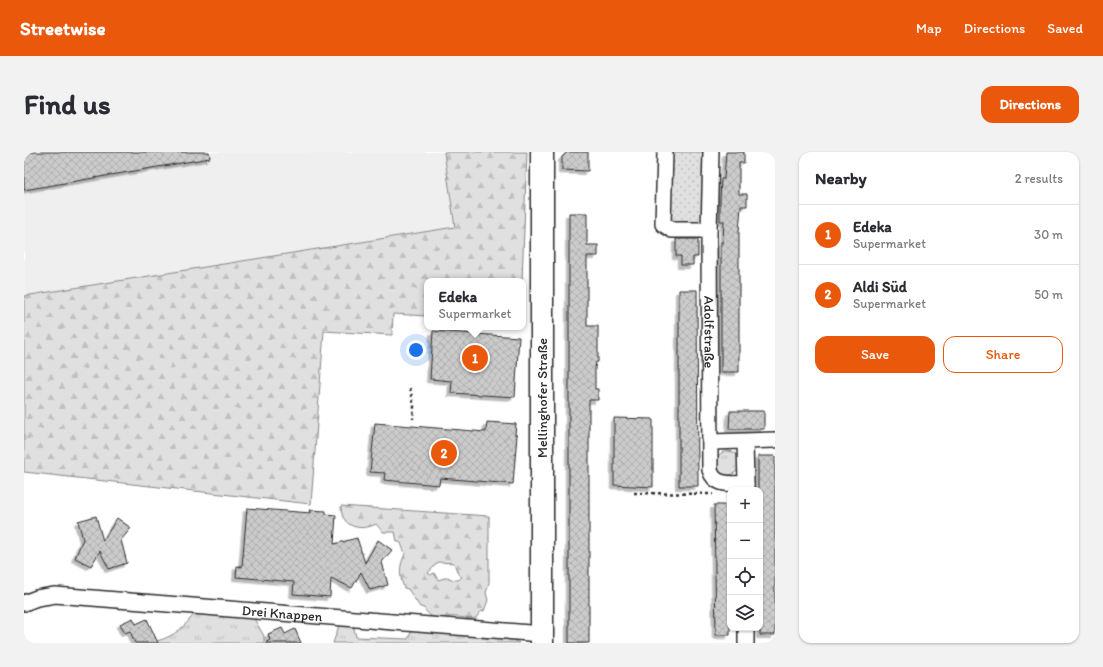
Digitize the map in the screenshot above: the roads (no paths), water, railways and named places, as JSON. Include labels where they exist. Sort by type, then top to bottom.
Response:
[{"type":"main road","name":"Mellinghofer Straße","points":[[542,152],[542,638]]},
{"type":"street","points":[[664,152],[663,224],[672,230],[709,230]]},
{"type":"street","name":"Adolfstraße","points":[[710,152],[710,470],[715,480],[722,483],[746,487]]},
{"type":"street","points":[[710,442],[775,440]]},
{"type":"street","points":[[745,442],[746,487]]},
{"type":"street","name":"Drei Knappen","points":[[24,603],[55,594],[542,638]]},
{"type":"street","points":[[746,631],[746,643]]},
{"type":"place","name":"Edeka","points":[[475,358]]},
{"type":"place","name":"Aldi Süd","points":[[444,453]]}]
